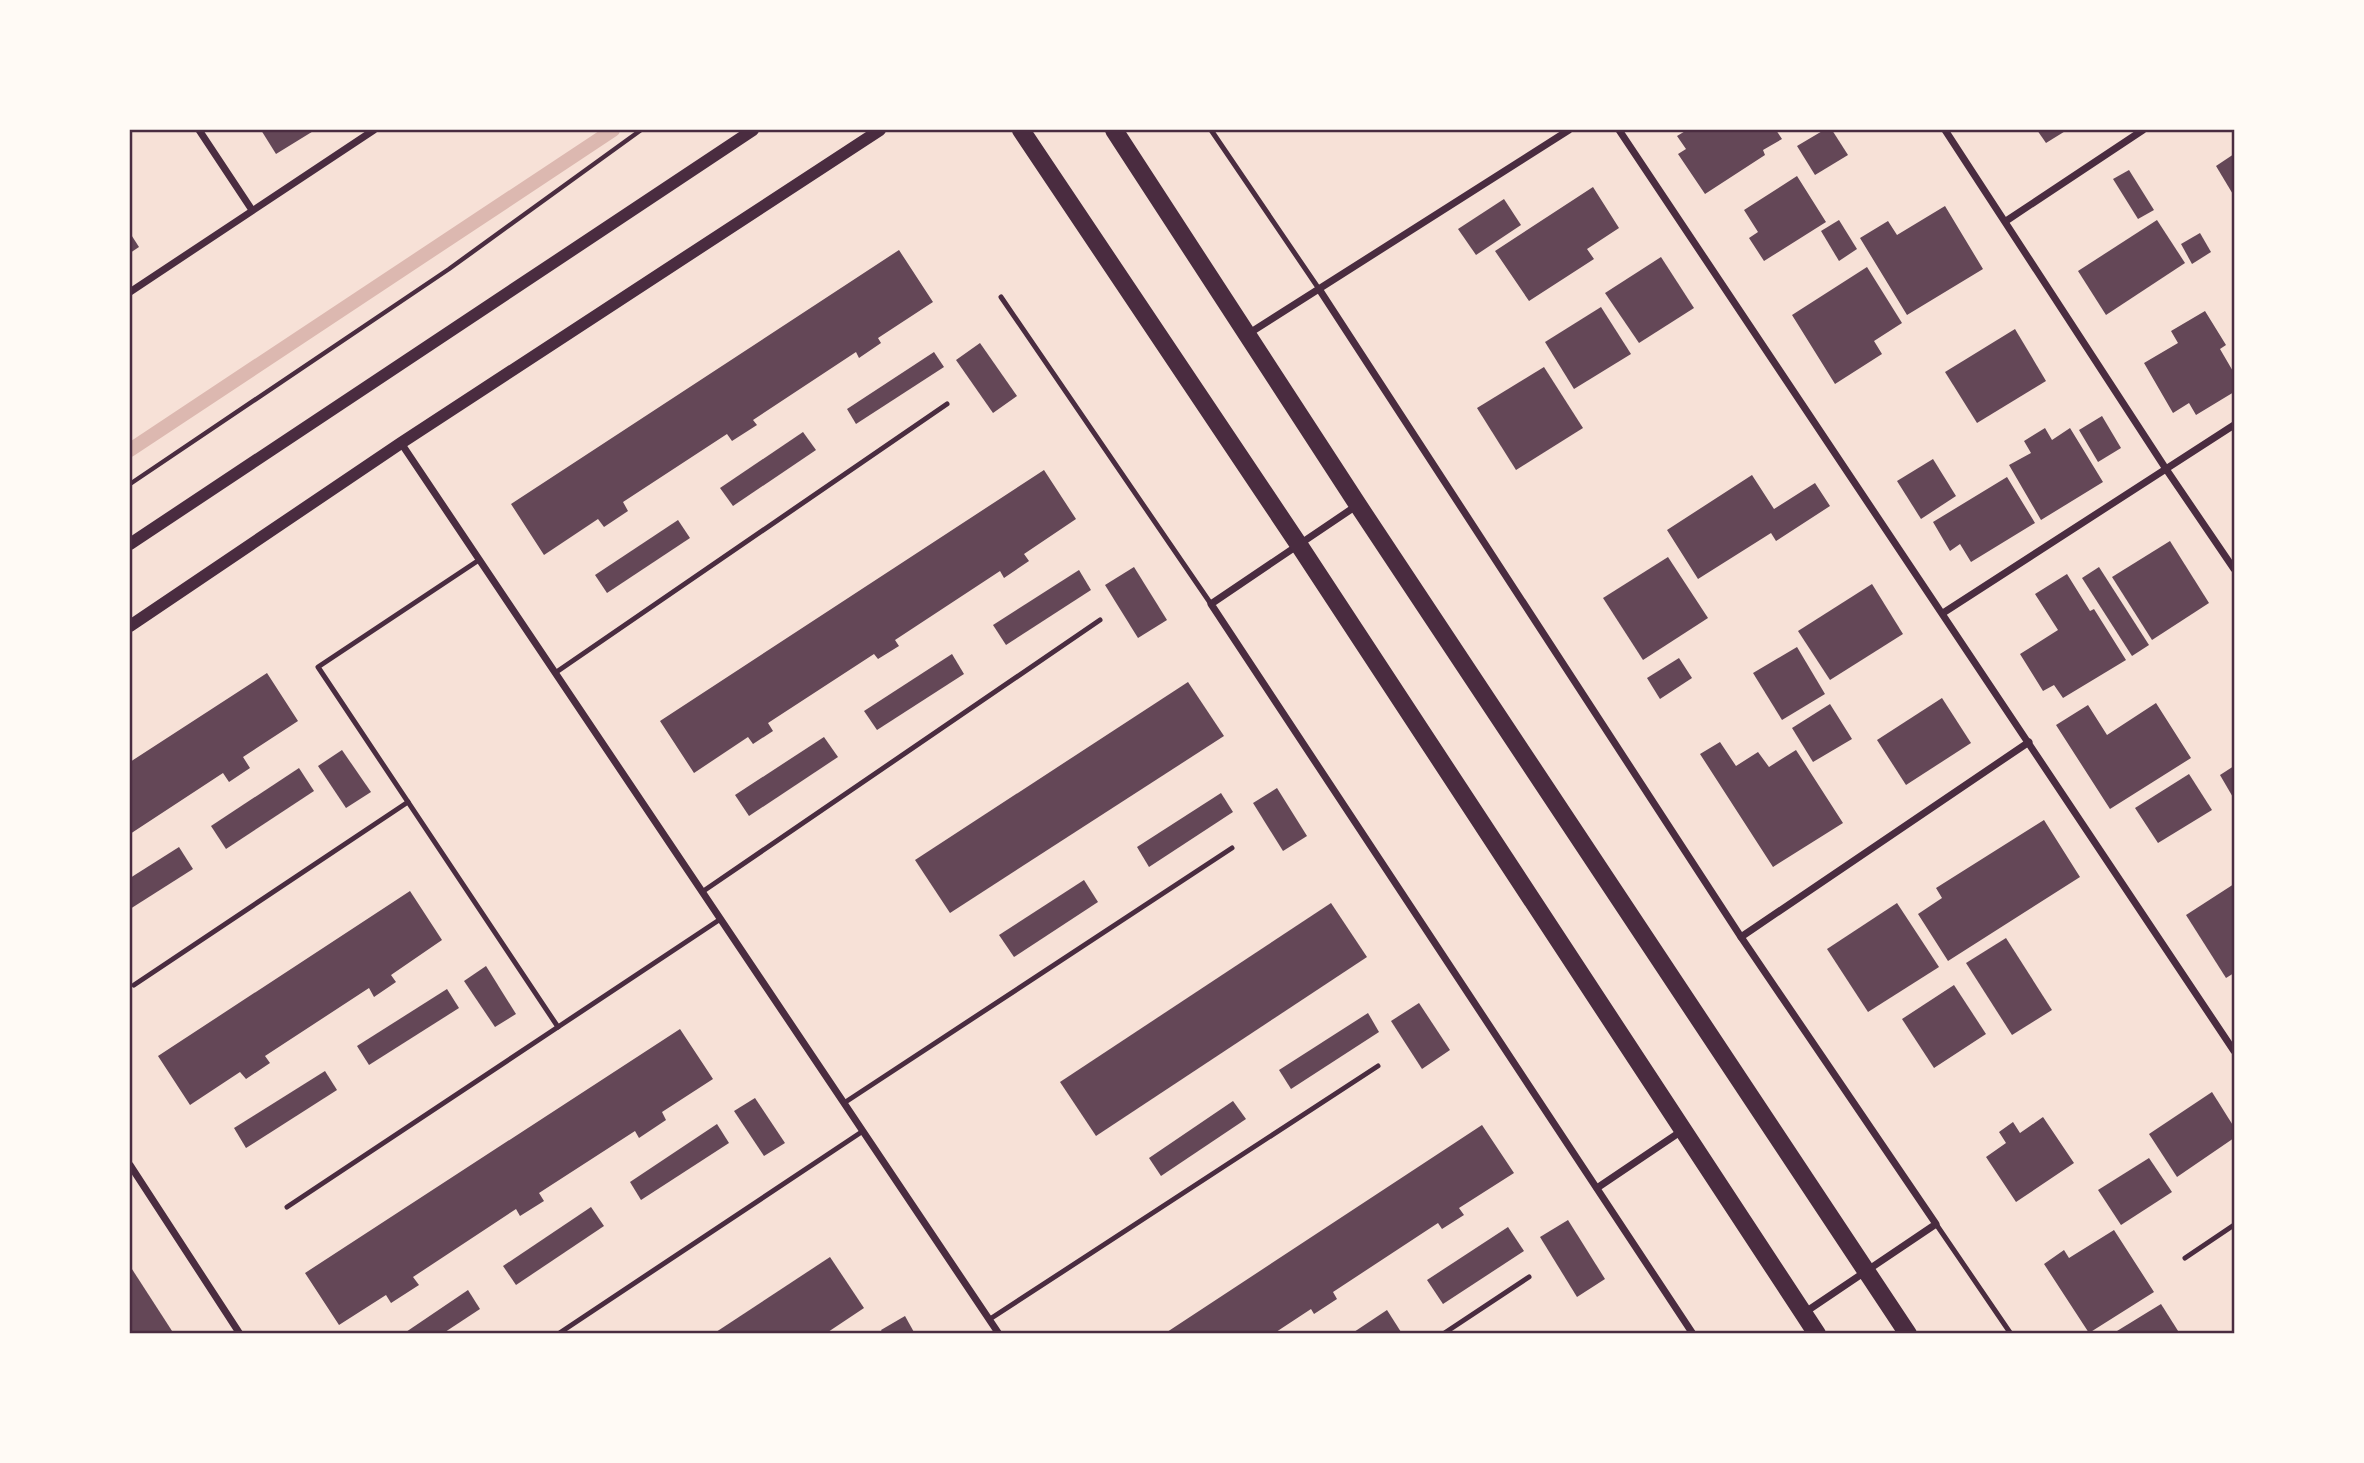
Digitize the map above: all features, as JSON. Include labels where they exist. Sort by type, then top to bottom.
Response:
[{"type":"main road","points":[[1021,130],[1299,545],[1817,1334]]},
{"type":"main road","points":[[1114,130],[1358,505],[1908,1334]]},
{"type":"street","points":[[199,130],[252,210]]},
{"type":"street","points":[[130,292],[374,130]]},
{"type":"street","points":[[130,544],[753,130]]},
{"type":"street","points":[[130,626],[401,443],[880,130]]},
{"type":"street","points":[[1247,335],[1569,130]]},
{"type":"street","points":[[1619,130],[2235,1051]]},
{"type":"street","points":[[1945,130],[2235,569]]},
{"type":"street","points":[[2006,221],[2143,130]]},
{"type":"street","points":[[1319,289],[1741,937],[1936,1224],[1803,1313]]},
{"type":"street","points":[[1943,613],[2235,425]]},
{"type":"street","points":[[401,443],[999,1334]]},
{"type":"street","points":[[1358,505],[1211,604],[1693,1334]]},
{"type":"street","points":[[1741,937],[2029,742]]},
{"type":"street","points":[[1597,1188],[1683,1130]]},
{"type":"street","points":[[130,1165],[240,1334]]},
{"type":"lane","points":[[1211,130],[1319,289]]},
{"type":"lane","points":[[1001,297],[1211,604]]},
{"type":"lane","points":[[555,673],[947,404]]},
{"type":"lane","points":[[479,560],[318,667],[558,1027]]},
{"type":"lane","points":[[702,892],[1100,620]]},
{"type":"lane","points":[[134,985],[408,802]]},
{"type":"lane","points":[[844,1103],[1232,848]]},
{"type":"lane","points":[[287,1207],[719,920]]},
{"type":"lane","points":[[989,1319],[1378,1066]]},
{"type":"lane","points":[[558,1334],[863,1131]]},
{"type":"lane","points":[[1936,1224],[2011,1334]]},
{"type":"lane","points":[[2185,1258],[2235,1224]]},
{"type":"lane","points":[[1443,1334],[1528,1277]]},
{"type":"path","points":[[130,484],[449,269],[641,130]]},
{"type":"building","points":[[261,130],[315,130],[276,154]]},
{"type":"building","points":[[1687,130],[1776,130],[1782,139],[1763,150],[1765,155],[1705,194],[1678,154],[1686,149],[1677,136]]},
{"type":"building","points":[[1824,130],[1832,130],[1848,155],[1815,175],[1797,146]]},
{"type":"building","points":[[2037,130],[2067,130],[2046,143]]},
{"type":"building","points":[[2234,154],[2234,196],[2216,166]]},
{"type":"building","points":[[2129,170],[2154,210],[2138,219],[2113,179]]},
{"type":"building","points":[[1797,176],[1826,222],[1764,261],[1749,238],[1758,232],[1744,210]]},
{"type":"building","points":[[1593,187],[1619,228],[1587,249],[1594,259],[1529,301],[1495,251]]},
{"type":"building","points":[[1504,199],[1521,225],[1476,255],[1458,229]]},
{"type":"building","points":[[1945,206],[1983,269],[1907,315],[1860,238],[1888,221],[1897,235]]},
{"type":"building","points":[[1839,220],[1857,249],[1839,261],[1821,231]]},
{"type":"building","points":[[2157,220],[2185,263],[2106,315],[2078,271]]},
{"type":"building","points":[[130,233],[139,247],[130,253]]},
{"type":"building","points":[[2200,233],[2211,252],[2192,264],[2181,244]]},
{"type":"building","points":[[899,250],[933,302],[878,338],[881,343],[859,358],[856,352],[753,420],[757,425],[732,441],[727,434],[623,502],[628,511],[604,527],[598,519],[544,555],[511,504]]},
{"type":"building","points":[[1661,257],[1694,308],[1639,343],[1605,293]]},
{"type":"building","points":[[1867,267],[1902,323],[1874,341],[1882,354],[1835,384],[1792,315]]},
{"type":"building","points":[[1601,307],[1631,354],[1574,389],[1545,342]]},
{"type":"building","points":[[2205,311],[2226,345],[2220,349],[2234,373],[2234,392],[2196,415],[2189,403],[2173,413],[2144,363],[2178,343],[2171,331]]},
{"type":"building","points":[[2015,329],[2046,381],[1977,423],[1945,372]]},
{"type":"building","points":[[980,343],[1017,396],[993,413],[956,360]]},
{"type":"building","points":[[934,352],[944,367],[856,424],[847,409]]},
{"type":"building","points":[[1544,367],[1583,428],[1516,470],[1477,408]]},
{"type":"building","points":[[2102,416],[2121,448],[2098,462],[2079,430]]},
{"type":"building","points":[[2045,428],[2052,440],[2070,428],[2103,482],[2041,520],[2009,465],[2031,453],[2024,441]]},
{"type":"building","points":[[803,432],[816,450],[733,506],[720,488]]},
{"type":"building","points":[[1933,459],[1956,496],[1921,519],[1897,481]]},
{"type":"building","points":[[1044,470],[1076,519],[1024,554],[1029,561],[1004,578],[1000,571],[895,640],[899,646],[878,659],[874,654],[768,723],[773,731],[753,744],[748,737],[694,773],[660,721]]},
{"type":"building","points":[[1752,475],[1774,509],[1815,483],[1830,506],[1776,541],[1771,533],[1698,579],[1667,530]]},
{"type":"building","points":[[2007,477],[2035,523],[1971,562],[1960,544],[1950,551],[1933,522]]},
{"type":"building","points":[[678,520],[690,538],[607,593],[595,575]]},
{"type":"building","points":[[2170,541],[2209,603],[2152,640],[2112,577]]},
{"type":"building","points":[[1668,557],[1708,618],[1643,660],[1603,598]]},
{"type":"building","points":[[1134,567],[1167,620],[1138,638],[1105,585]]},
{"type":"building","points":[[2099,567],[2149,645],[2132,656],[2082,578]]},
{"type":"building","points":[[1079,570],[1091,590],[1006,645],[993,625]]},
{"type":"building","points":[[2067,574],[2090,611],[2094,609],[2126,660],[2063,698],[2054,685],[2043,691],[2020,654],[2058,630],[2035,594]]},
{"type":"building","points":[[1872,584],[1903,634],[1830,680],[1798,631]]},
{"type":"building","points":[[1797,647],[1825,694],[1782,720],[1753,673]]},
{"type":"building","points":[[952,654],[964,674],[877,730],[864,711]]},
{"type":"building","points":[[1679,658],[1692,678],[1660,699],[1647,678]]},
{"type":"building","points":[[267,673],[298,721],[243,757],[250,768],[229,782],[223,773],[130,834],[130,762]]},
{"type":"building","points":[[1188,682],[1224,736],[950,913],[915,860]]},
{"type":"building","points":[[1942,698],[1971,743],[1906,785],[1877,740]]},
{"type":"building","points":[[2156,703],[2191,758],[2110,809],[2056,725],[2088,705],[2107,735]]},
{"type":"building","points":[[1830,704],[1852,739],[1813,762],[1792,728]]},
{"type":"building","points":[[824,737],[838,757],[749,816],[735,795]]},
{"type":"building","points":[[1720,742],[1736,766],[1758,752],[1769,767],[1796,750],[1843,823],[1773,867],[1700,754]]},
{"type":"building","points":[[342,750],[371,792],[346,808],[318,766]]},
{"type":"building","points":[[2234,766],[2234,799],[2220,775]]},
{"type":"building","points":[[299,768],[314,791],[226,849],[211,826]]},
{"type":"building","points":[[2189,774],[2212,810],[2158,843],[2135,808]]},
{"type":"building","points":[[1277,788],[1307,836],[1283,851],[1253,803]]},
{"type":"building","points":[[1221,793],[1233,812],[1149,867],[1137,847]]},
{"type":"building","points":[[2044,820],[2080,877],[1948,961],[1918,914],[1942,898],[1936,888]]},
{"type":"building","points":[[179,847],[193,869],[130,909],[130,878]]},
{"type":"building","points":[[1084,880],[1098,902],[1014,957],[999,935]]},
{"type":"building","points":[[2234,884],[2234,973],[2226,978],[2186,915]]},
{"type":"building","points":[[410,891],[442,940],[391,975],[396,982],[374,997],[369,988],[265,1056],[270,1063],[246,1079],[240,1072],[190,1105],[158,1056]]},
{"type":"building","points":[[1331,903],[1367,957],[1096,1136],[1060,1082]]},
{"type":"building","points":[[1897,903],[1939,967],[1868,1012],[1827,949]]},
{"type":"building","points":[[2006,938],[2052,1010],[2012,1035],[1966,963]]},
{"type":"building","points":[[486,966],[516,1014],[495,1027],[464,981]]},
{"type":"building","points":[[1954,985],[1986,1034],[1934,1068],[1902,1019]]},
{"type":"building","points":[[447,989],[459,1008],[369,1065],[357,1046]]},
{"type":"building","points":[[1419,1003],[1450,1050],[1422,1069],[1391,1021]]},
{"type":"building","points":[[1368,1013],[1379,1032],[1291,1089],[1279,1070]]},
{"type":"building","points":[[680,1029],[713,1079],[662,1112],[666,1120],[639,1138],[635,1131],[539,1193],[544,1201],[520,1216],[516,1209],[413,1277],[419,1285],[391,1303],[386,1295],[339,1325],[305,1273]]},
{"type":"building","points":[[325,1071],[337,1090],[246,1148],[234,1128]]},
{"type":"building","points":[[2212,1092],[2234,1127],[2234,1138],[2177,1177],[2149,1134]]},
{"type":"building","points":[[755,1098],[785,1143],[764,1156],[734,1111]]},
{"type":"building","points":[[1233,1101],[1246,1119],[1161,1176],[1149,1158]]},
{"type":"building","points":[[2043,1117],[2074,1163],[2016,1202],[1986,1157],[2006,1143],[1999,1132],[2013,1122],[2020,1133]]},
{"type":"building","points":[[717,1124],[729,1143],[641,1200],[630,1182]]},
{"type":"building","points":[[1482,1125],[1514,1173],[1459,1208],[1464,1215],[1442,1229],[1438,1223],[1333,1292],[1337,1299],[1314,1314],[1311,1309],[1273,1334],[1164,1334]]},
{"type":"building","points":[[2149,1158],[2172,1192],[2121,1225],[2098,1190]]},
{"type":"building","points":[[591,1207],[604,1226],[516,1285],[503,1266]]},
{"type":"building","points":[[1568,1220],[1605,1279],[1577,1297],[1540,1237]]},
{"type":"building","points":[[1508,1227],[1524,1251],[1443,1304],[1427,1280]]},
{"type":"building","points":[[2114,1230],[2154,1292],[2089,1333],[2044,1264],[2064,1250],[2069,1258]]},
{"type":"building","points":[[830,1257],[864,1308],[825,1334],[713,1334]]},
{"type":"building","points":[[130,1266],[174,1334],[130,1334]]},
{"type":"building","points":[[468,1290],[480,1309],[442,1334],[403,1334]]},
{"type":"building","points":[[2161,1304],[2180,1334],[2119,1334],[2117,1331]]},
{"type":"building","points":[[1387,1310],[1401,1332],[1351,1334]]},
{"type":"building","points":[[905,1316],[915,1334],[883,1334],[881,1330]]},
{"type":"waterway","points":[[130,450],[613,130]]}]
